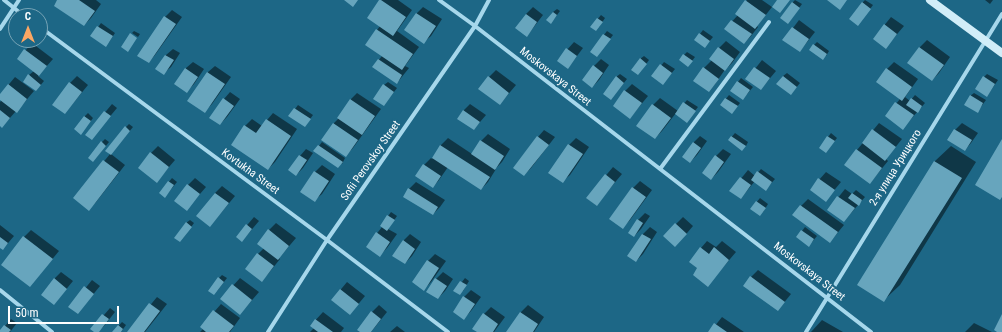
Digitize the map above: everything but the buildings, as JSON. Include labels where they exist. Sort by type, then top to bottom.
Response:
[{"type":"main road","points":[[930,0],[1002,53]]},
{"type":"street","points":[[4,0],[14,8],[19,0]]},
{"type":"street","name":"Moskovskaya Street","points":[[439,0],[475,26],[871,332]]},
{"type":"street","name":"Sofii Perovskoy Street","points":[[268,332],[327,240],[475,26],[489,0]]},
{"type":"street","name":"2-я улица Урицкого","points":[[806,332],[1002,14]]},
{"type":"street","points":[[0,29],[8,17]]},
{"type":"street","points":[[660,169],[770,22]]},
{"type":"street","name":"Kovtukha Street","points":[[48,34],[327,240],[448,332]]},
{"type":"street","points":[[0,290],[52,332]]}]
